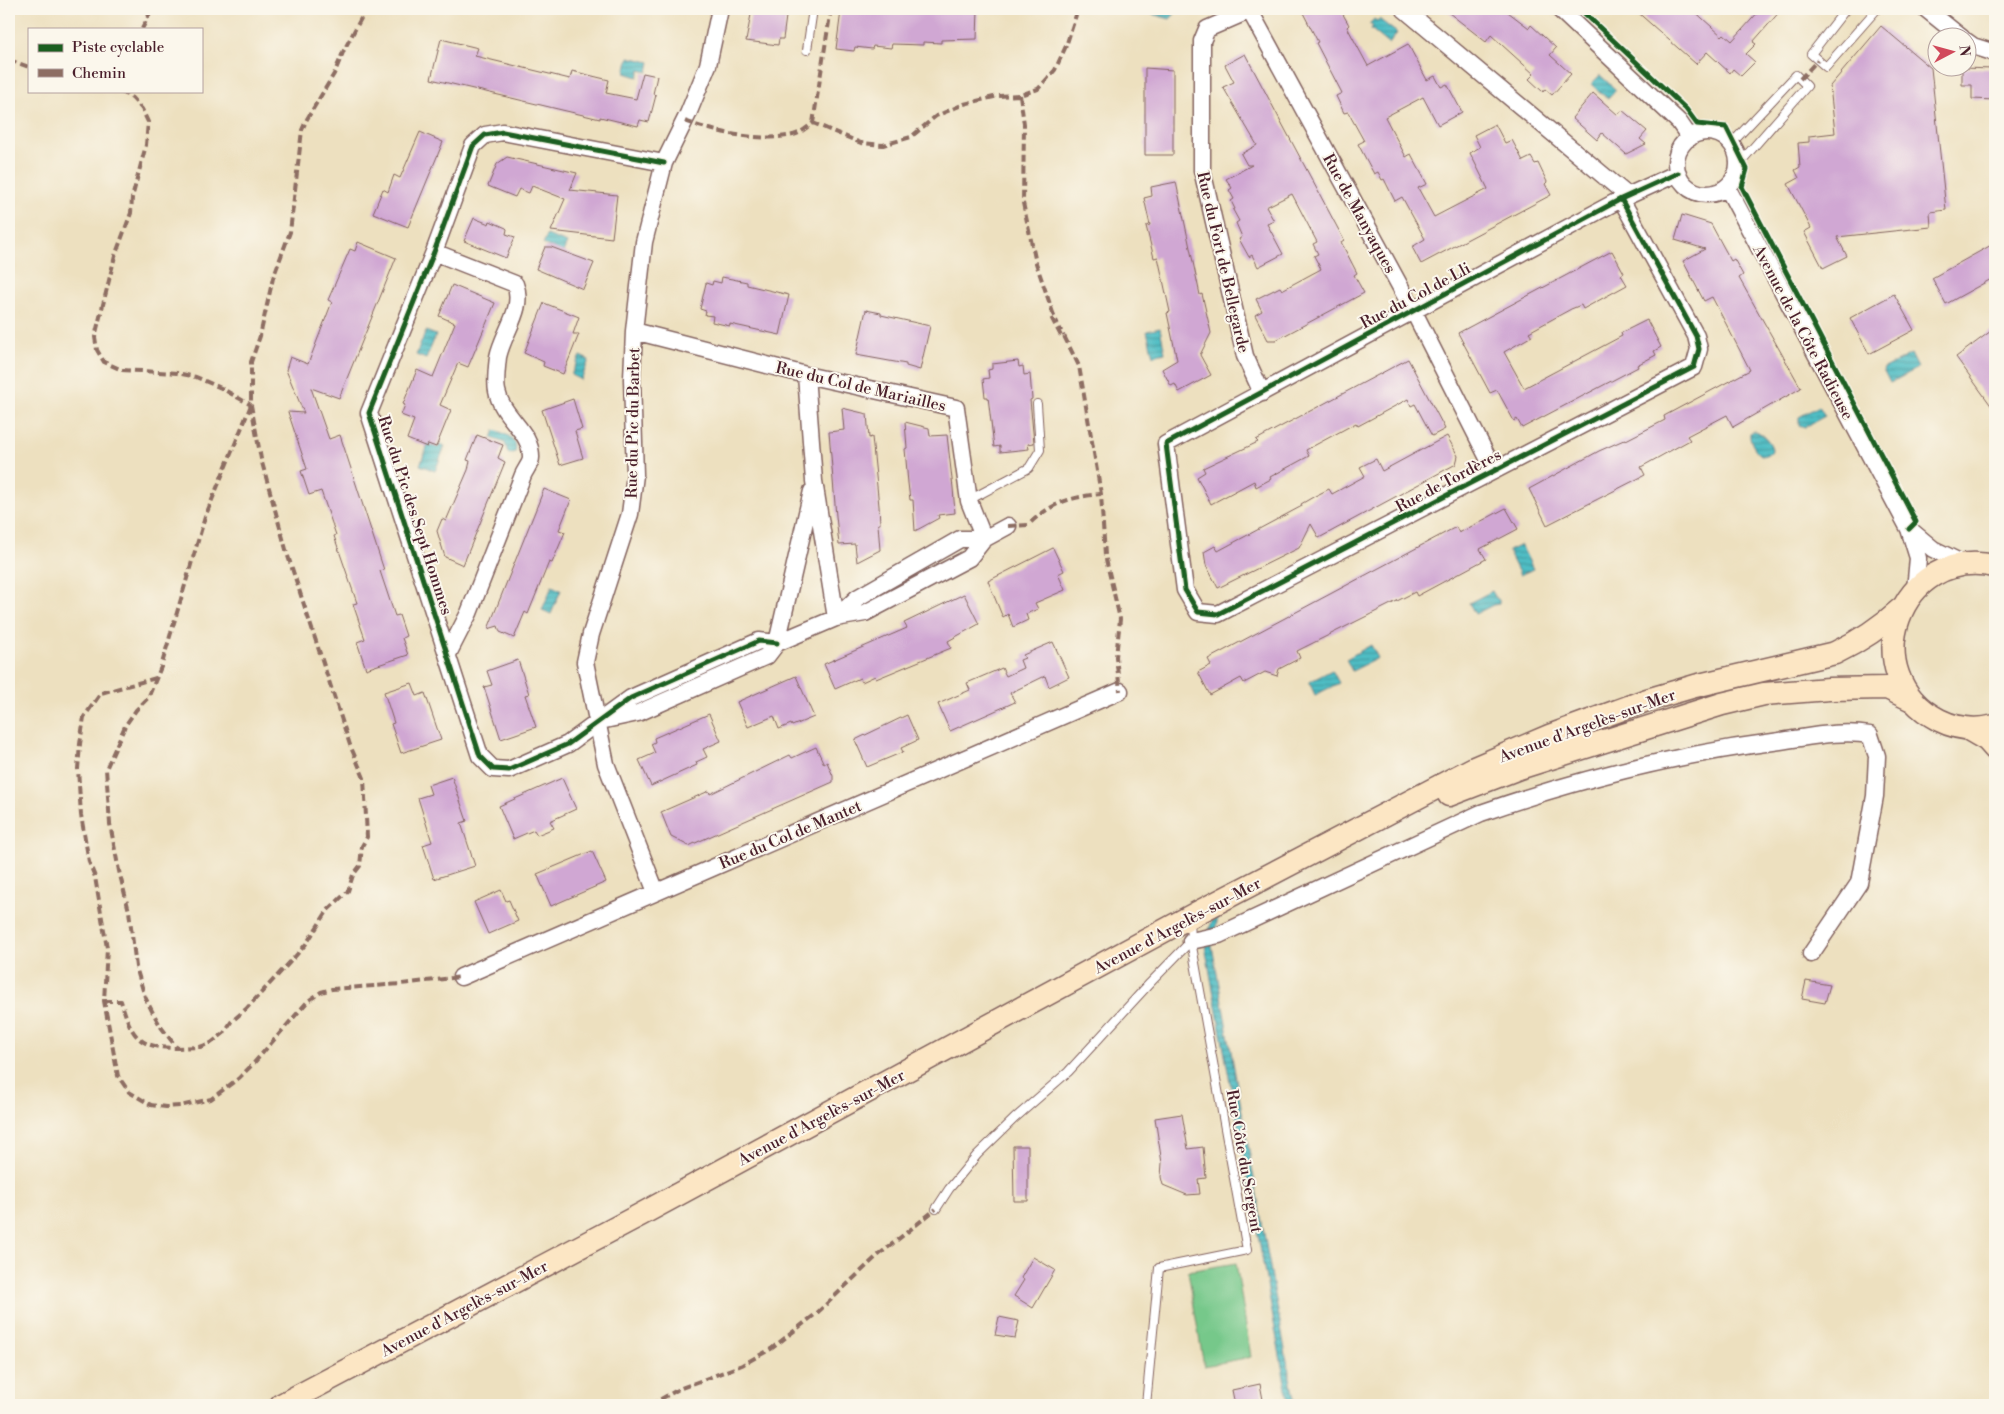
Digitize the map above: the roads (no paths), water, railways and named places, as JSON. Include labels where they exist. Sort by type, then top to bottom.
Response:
[{"type":"main road","points":[[1995,566],[1964,564],[1937,573],[1915,590],[1902,608],[1894,632],[1894,656],[1900,680],[1914,701],[1929,715],[1948,724],[1968,729],[1987,740],[1995,749]]},
{"type":"main road","name":"Avenue d'Argelès-sur-Mer","points":[[281,1405],[648,1210],[1190,917],[1361,829],[1474,768],[1549,736],[1647,700],[1695,686],[1835,653],[1880,628],[1902,608]]},
{"type":"main road","name":"Avenue d'Argelès-sur-Mer","points":[[1361,829],[1520,768],[1730,702],[1764,694],[1829,689],[1887,688],[1914,701]]},
{"type":"main road","points":[[1968,729],[1995,726]]},
{"type":"street","name":"Rue du Pic du Barbet","points":[[656,892],[606,764],[585,662],[591,634],[630,514],[635,475],[632,379],[634,331],[644,242],[664,163],[688,114],[708,65],[720,9]]},
{"type":"street","points":[[1404,9],[1624,197]]},
{"type":"street","points":[[1559,9],[1679,122],[1690,138]]},
{"type":"street","points":[[1926,9],[1950,28]]},
{"type":"street","name":"Rue de Manyaques","points":[[1251,10],[1413,310],[1494,470]]},
{"type":"street","name":"Rue du Fort de Bellegarde","points":[[1251,10],[1207,29],[1202,41],[1202,170],[1244,356],[1262,393]]},
{"type":"street","points":[[1976,47],[1995,52]]},
{"type":"street","name":"Rue du Pic des Sept Hommes","points":[[597,722],[568,744],[510,770],[493,769],[480,756],[369,413],[434,252],[473,146],[485,135],[503,132],[664,163]]},
{"type":"street","points":[[1698,134],[1716,134],[1731,144],[1738,165],[1736,173],[1727,187],[1719,192],[1699,194],[1682,182],[1676,163],[1677,154],[1682,144],[1698,134]]},
{"type":"street","name":"Rue du Col de Lli","points":[[1166,444],[1624,197],[1678,173]]},
{"type":"street","name":"Avenue de la Côte Radieuse","points":[[1727,187],[1909,529],[1918,558],[1915,590]]},
{"type":"street","name":"Rue de Tordères","points":[[1166,444],[1185,590],[1198,612],[1218,614],[1694,367],[1699,350],[1696,336],[1624,197]]},
{"type":"street","points":[[434,252],[516,284],[519,292],[517,307],[498,356],[497,391],[507,415],[527,438],[531,459],[469,614],[448,654]]},
{"type":"street","name":"Rue du Col de Mariailles","points":[[634,331],[806,375],[956,408],[969,500],[984,539]]},
{"type":"street","points":[[806,375],[814,481],[836,618]]},
{"type":"street","points":[[597,722],[638,713],[768,656],[777,643],[814,481]]},
{"type":"street","points":[[777,643],[836,618],[865,613],[969,558],[984,539],[1008,526]]},
{"type":"street","name":"Avenue de la Côte Radieuse","points":[[1909,529],[1933,549],[1964,564]]},
{"type":"street","name":"Rue du Col de Mantet","points":[[461,977],[1120,691]]},
{"type":"street","points":[[1191,941],[1220,935],[1481,813],[1517,801],[1662,760],[1724,748],[1850,732],[1870,734],[1877,756],[1875,796],[1859,883],[1811,954]]},
{"type":"lane","points":[[807,50],[813,9]]},
{"type":"lane","points":[[1846,9],[1812,54],[1826,67],[1876,9]]},
{"type":"lane","points":[[1731,144],[1796,75],[1807,86],[1738,165]]},
{"type":"lane","points":[[969,500],[1029,468],[1040,450],[1037,404]]},
{"type":"lane","points":[[936,1209],[949,1189],[977,1155],[1015,1118],[1068,1072],[1150,982],[1191,941],[1190,917]]},
{"type":"lane","name":"Rue Côte du Sergent","points":[[1146,1405],[1159,1268],[1247,1250],[1191,941]]},
{"type":"water","points":[[1145,9],[1173,9],[1175,14],[1170,19],[1144,12]]},
{"type":"water","points":[[1374,19],[1377,21],[1379,19],[1397,33],[1389,44],[1371,29],[1373,26],[1369,24]]},
{"type":"water","points":[[629,57],[650,62],[648,72],[640,70],[638,77],[625,73]]},
{"type":"water","points":[[1600,75],[1616,90],[1608,99],[1591,84]]},
{"type":"water","points":[[547,235],[567,243],[563,252],[543,244]]},
{"type":"water","points":[[1160,328],[1165,353],[1153,356],[1147,331]]},
{"type":"water","points":[[426,331],[436,335],[426,359],[416,355]]},
{"type":"water","points":[[1911,354],[1918,368],[1890,383],[1883,369]]},
{"type":"water","points":[[580,356],[589,360],[581,380],[571,375]]},
{"type":"water","points":[[1819,406],[1825,416],[1805,427],[1799,425],[1799,417]]},
{"type":"water","points":[[495,430],[513,440],[516,447],[515,452],[508,453],[505,443],[492,438]]},
{"type":"water","points":[[1753,431],[1759,432],[1767,440],[1772,449],[1771,453],[1763,456],[1756,450],[1750,436],[1750,433]]},
{"type":"water","points":[[428,444],[438,448],[440,444],[445,446],[435,471],[420,465]]},
{"type":"water","points":[[1521,545],[1533,569],[1520,575],[1508,551]]},
{"type":"water","points":[[552,586],[561,590],[551,614],[542,610]]},
{"type":"water","points":[[1492,591],[1499,600],[1499,604],[1475,614],[1469,603]]},
{"type":"water","points":[[1371,645],[1378,658],[1352,671],[1346,659]]},
{"type":"water","points":[[1332,670],[1339,683],[1315,695],[1309,682]]},
{"type":"water","points":[[1218,917],[1212,946],[1295,1405],[1289,1405],[1205,946],[1212,920]]}]
